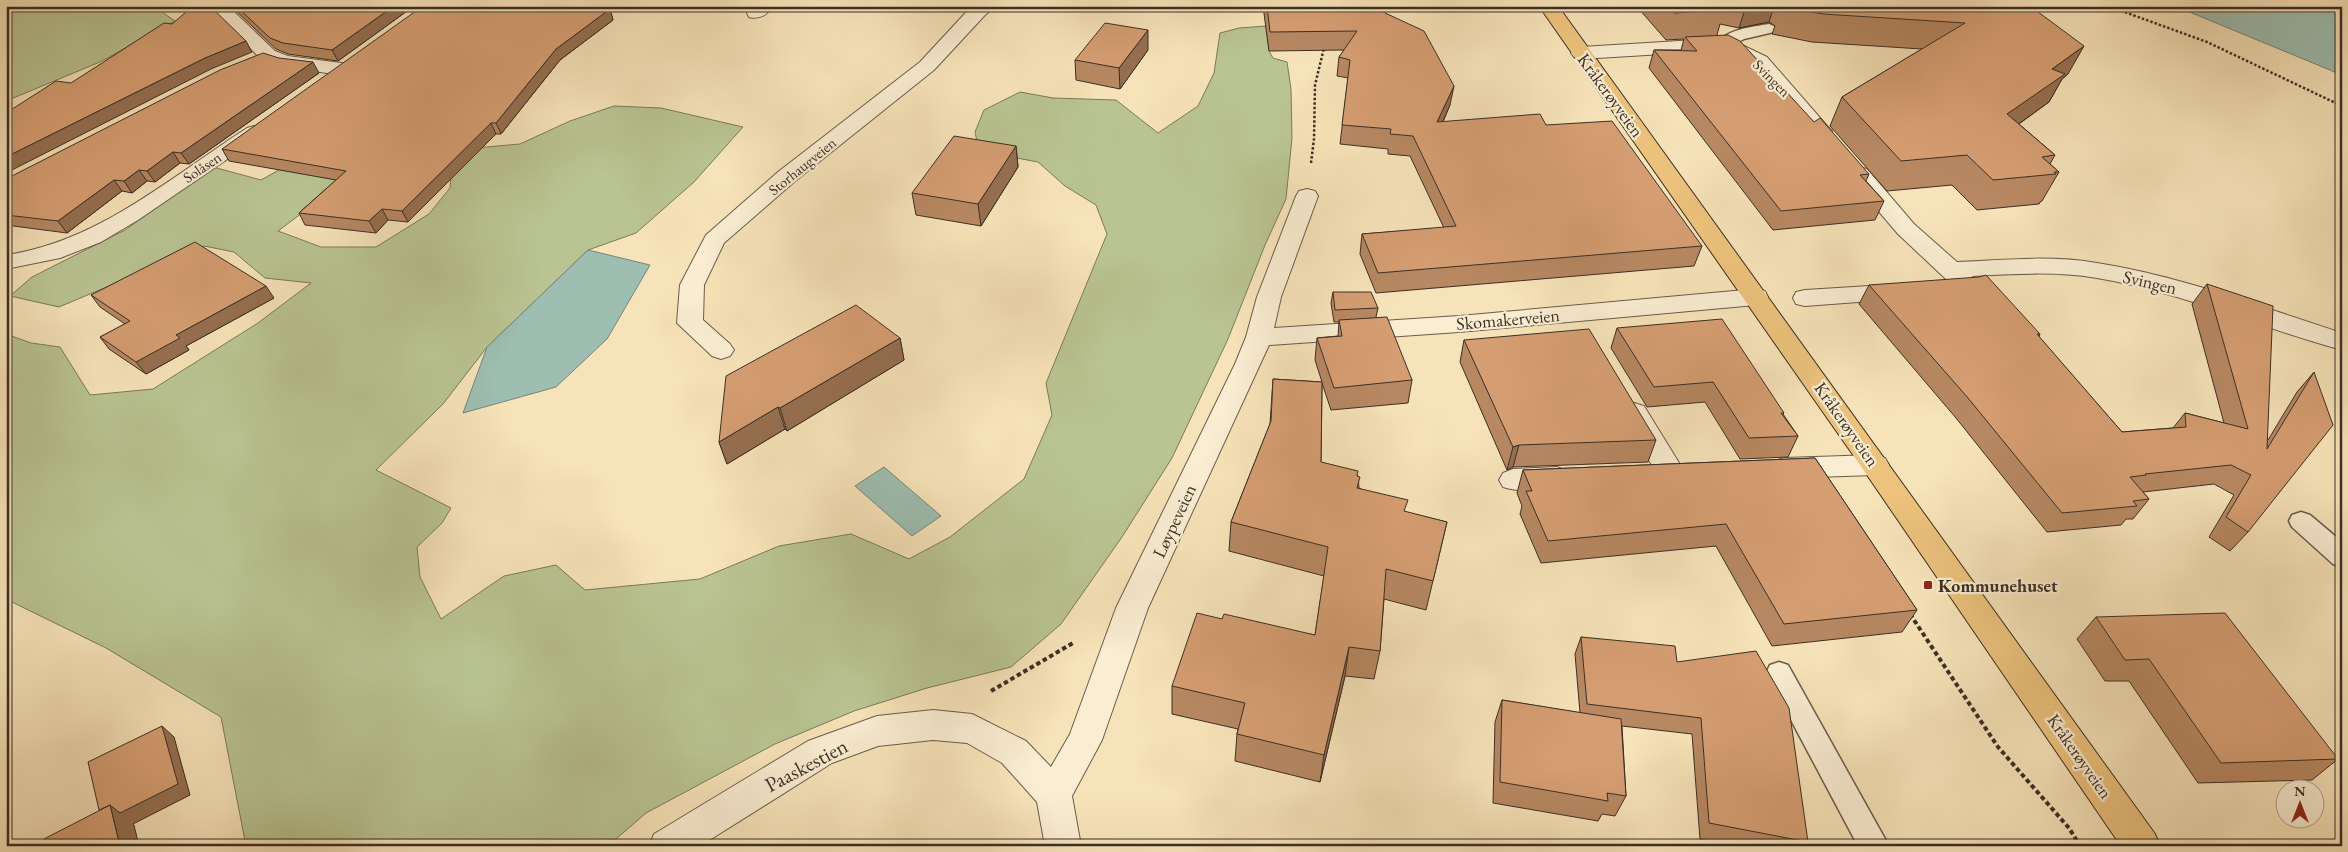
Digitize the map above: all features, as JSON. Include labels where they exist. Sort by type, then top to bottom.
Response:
[{"type":"main road","name":"Kråkerøyveien","points":[[1548,6],[1875,465],[2142,846]]},
{"type":"street","points":[[217,6],[268,55],[293,63],[349,63],[318,87]]},
{"type":"street","name":"Storhaugveien","points":[[721,350],[690,323],[692,285],[714,240],[786,178],[927,66],[978,11],[987,6]]},
{"type":"street","name":"Svingen","points":[[1581,53],[1723,45],[1760,61],[1906,229],[1968,287],[1804,298]]},
{"type":"street","points":[[246,64],[268,55]]},
{"type":"street","name":"Solåsen","points":[[6,262],[31,260],[65,250],[119,224],[270,121]]},
{"type":"street","name":"Løypeveien","points":[[1054,795],[1085,740],[1132,608],[1259,337],[1269,297],[1307,196]]},
{"type":"street","name":"Svingen","points":[[1951,270],[2033,266],[2096,270],[2174,287],[2342,342]]},
{"type":"street","name":"Skomakerveien","points":[[1259,337],[1459,324],[1756,297]]},
{"type":"street","points":[[1574,313],[1590,338]]},
{"type":"street","points":[[1620,389],[1670,473]]},
{"type":"street","points":[[1758,469],[1875,465]]},
{"type":"street","points":[[1641,474],[1700,472]]},
{"type":"street","points":[[1513,480],[1582,477]]},
{"type":"street","name":"Paaskestien","points":[[667,846],[820,752],[877,731],[933,725],[972,729],[1014,752],[1054,795]]},
{"type":"street","points":[[1054,795],[1063,846]]},
{"type":"lane","points":[[1723,45],[1728,40],[1747,33],[1769,29]]},
{"type":"lane","points":[[2300,521],[2342,557]]},
{"type":"lane","points":[[1779,673],[1874,846]]},
{"type":"path","points":[[2108,6],[2207,42],[2342,106]]},
{"type":"path","points":[[1307,196],[1314,139],[1315,84],[1326,42]]},
{"type":"path","points":[[1908,611],[1998,747],[2069,828],[2080,846]]},
{"type":"path","points":[[933,725],[1074,642]]},
{"type":"path","points":[[2046,801],[2055,800]]},
{"type":"green space","points":[[6,6],[153,6],[175,21],[100,62],[6,101]]},
{"type":"green space","points":[[1266,26],[1269,51],[1273,58],[1287,62],[1291,89],[1292,138],[1286,199],[1265,245],[1228,339],[1172,458],[1122,537],[1061,624],[1011,667],[927,688],[854,711],[775,744],[646,813],[608,846],[246,846],[221,717],[106,648],[12,602],[6,587],[6,334],[31,343],[60,347],[90,395],[153,389],[258,323],[311,283],[265,278],[234,252],[204,246],[59,307],[10,296],[32,277],[125,230],[213,167],[261,180],[302,157],[385,151],[278,231],[321,247],[376,247],[429,214],[450,188],[452,164],[475,148],[520,144],[570,121],[614,106],[661,108],[743,127],[694,182],[636,233],[588,250],[487,347],[443,404],[376,470],[451,508],[442,523],[417,547],[420,577],[441,619],[504,576],[556,565],[585,590],[700,579],[779,546],[851,534],[909,559],[950,537],[1024,479],[1052,415],[1046,383],[1107,234],[1096,205],[1065,186],[1038,162],[979,151],[975,132],[984,110],[1020,92],[1053,98],[1116,100],[1158,133],[1198,106],[1214,73],[1220,33],[1239,28]]},
{"type":"shaded area","points":[[2175,6],[2342,6],[2342,75]]},
{"type":"shaded area","points":[[588,250],[650,265],[607,339],[556,387],[463,413],[487,347]]},
{"type":"shaded area","points":[[884,467],[941,516],[912,536],[855,486]]},
{"type":"building","points":[[193,6],[210,6],[246,41],[205,58],[6,157],[6,113],[56,81],[71,83],[164,23],[172,24]]},
{"type":"building","points":[[236,6],[394,6],[332,50],[283,43],[270,38]]},
{"type":"building","points":[[423,6],[593,6],[610,9],[556,49],[496,123],[491,123],[402,211],[382,209],[369,221],[299,213],[346,171],[222,149]]},
{"type":"building","points":[[1267,6],[1370,6],[1424,31],[1454,86],[1437,122],[1540,114],[1546,125],[1612,121],[1702,246],[1378,273],[1362,234],[1456,226],[1413,136],[1390,134],[1391,129],[1342,125],[1350,60],[1339,57],[1357,31],[1270,32]]},
{"type":"building","points":[[1668,6],[1721,6],[1725,10],[1674,13]]},
{"type":"building","points":[[1783,6],[2030,6],[2084,46],[2052,69],[2065,74],[2007,114],[2055,155],[2042,157],[2059,172],[2054,172],[2056,174],[1993,180],[1967,155],[1901,161],[1842,97],[1965,23],[1823,14]]},
{"type":"building","points":[[1105,23],[1148,30],[1119,68],[1075,60]]},
{"type":"building","points":[[1728,35],[1740,41],[1814,122],[1820,118],[1869,174],[1860,175],[1884,201],[1781,211],[1654,50],[1697,51],[1685,37]]},
{"type":"building","points":[[263,53],[279,58],[313,62],[181,153],[173,152],[147,171],[139,170],[124,181],[114,180],[58,221],[6,215],[6,179],[220,70]]},
{"type":"building","points":[[954,136],[1016,146],[978,204],[912,193]]},
{"type":"building","points":[[195,242],[266,286],[176,335],[180,338],[136,362],[100,337],[130,321],[91,295]]},
{"type":"building","points":[[1986,275],[2040,334],[2037,334],[2122,432],[2186,427],[2185,413],[2248,429],[2207,284],[2273,306],[2267,449],[2314,372],[2333,425],[2248,532],[2226,517],[2251,475],[2231,465],[2130,477],[2149,499],[2133,501],[2137,506],[2062,513],[1968,398],[1869,285]]},
{"type":"building","points":[[1333,292],[1371,292],[1378,308],[1335,310]]},
{"type":"building","points":[[856,305],[900,338],[719,442],[726,376]]},
{"type":"building","points":[[1387,317],[1412,380],[1334,388],[1317,338],[1342,336],[1339,320]]},
{"type":"building","points":[[1722,319],[1784,413],[1781,413],[1798,436],[1749,438],[1713,382],[1654,387],[1617,328]]},
{"type":"building","points":[[1589,329],[1656,440],[1519,445],[1513,447],[1464,340]]},
{"type":"building","points":[[1273,379],[1322,382],[1321,462],[1358,471],[1357,476],[1360,477],[1357,488],[1408,500],[1404,511],[1447,522],[1433,581],[1386,569],[1380,651],[1349,647],[1324,755],[1237,734],[1245,703],[1172,686],[1197,613],[1222,619],[1224,614],[1315,635],[1328,547],[1231,522],[1271,421]]},
{"type":"building","points":[[1815,458],[1917,610],[1784,624],[1726,524],[1548,541],[1526,491],[1532,491],[1523,470]]},
{"type":"building","points":[[2225,613],[2338,759],[2221,763],[2149,659],[2125,660],[2096,617]]},
{"type":"building","points":[[1581,637],[1675,646],[1677,662],[1756,651],[1789,708],[1808,842],[1709,823],[1701,718],[1587,704]]},
{"type":"building","points":[[1502,700],[1621,719],[1626,796],[1607,793],[1608,801],[1500,782]]},
{"type":"building","points":[[162,726],[178,784],[120,813],[110,805],[99,810],[88,762]]},
{"type":"building","points":[[110,805],[120,846],[45,846],[44,839]]},
{"type":"place","name":"Kommunehuset","points":[[1928,585]]}]
